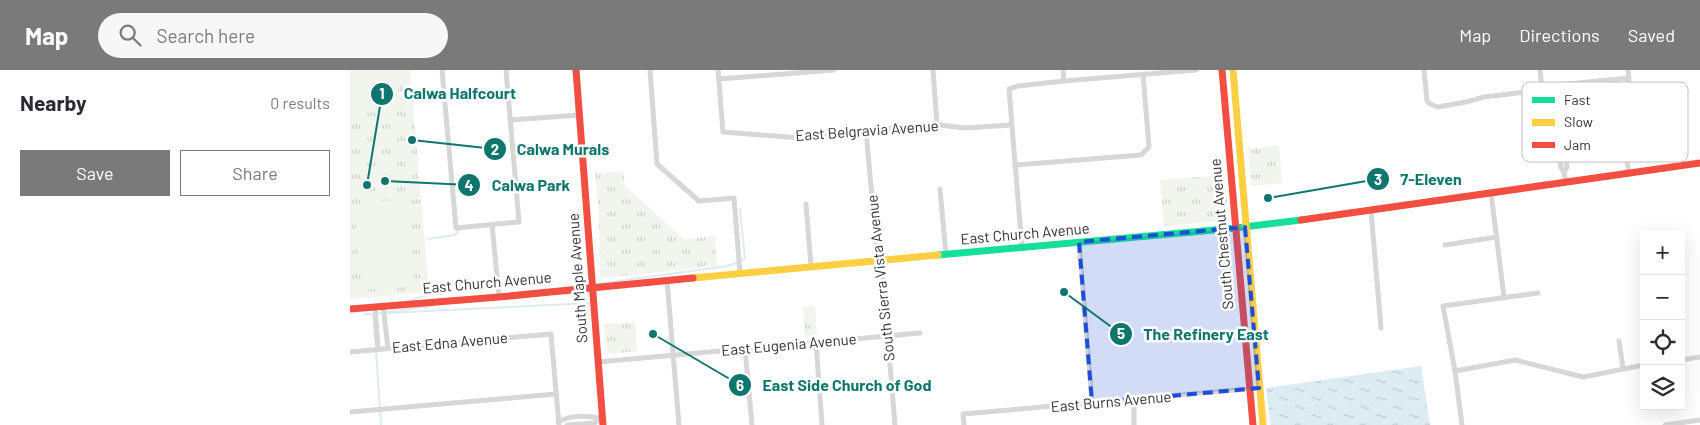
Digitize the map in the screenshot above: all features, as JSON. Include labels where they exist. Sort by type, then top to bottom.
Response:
[{"type":"main road","name":"South Maple Avenue","points":[[576,70],[602,422]]},
{"type":"main road","name":"South Chestnut Avenue","points":[[1222,70],[1253,425]]},
{"type":"main road","name":"South Chestnut Avenue","points":[[1233,70],[1263,425]]},
{"type":"main road","name":"East Church Avenue","points":[[350,309],[499,297],[740,272],[1236,228],[1371,211],[1700,163]]},
{"type":"street","points":[[442,70],[456,228],[519,222],[506,70]]},
{"type":"street","points":[[650,70],[657,164],[699,201],[734,198],[740,272]]},
{"type":"street","points":[[718,70],[719,79],[834,70]]},
{"type":"street","points":[[933,70],[937,124]]},
{"type":"street","points":[[1063,70],[1064,81]]},
{"type":"street","points":[[1022,248],[1009,89],[1018,86],[1064,81],[1196,70]]},
{"type":"street","points":[[1424,70],[1426,96],[1430,104],[1438,107],[1522,92]]},
{"type":"street","points":[[1628,70],[1629,82]]},
{"type":"street","points":[[1015,165],[1141,155],[1149,148],[1143,74]]},
{"type":"street","points":[[1594,82],[1629,78]]},
{"type":"street","name":"East Belgravia Avenue","points":[[719,79],[723,132],[800,138],[937,124],[966,128],[1011,125]]},
{"type":"street","points":[[510,120],[580,115]]},
{"type":"street","name":"South Sierra Vista Avenue","points":[[866,131],[877,252],[882,269],[895,425]]},
{"type":"street","points":[[1561,162],[1566,183]]},
{"type":"street","points":[[1627,162],[1628,174]]},
{"type":"street","points":[[940,189],[946,255]]},
{"type":"street","points":[[1492,193],[1504,297]]},
{"type":"street","points":[[806,204],[811,266]]},
{"type":"street","points":[[1371,211],[1381,328]]},
{"type":"street","points":[[492,224],[499,297]]},
{"type":"street","points":[[1445,245],[1497,237]]},
{"type":"street","points":[[1079,242],[1092,403]]},
{"type":"street","points":[[667,280],[679,425]]},
{"type":"street","points":[[1462,425],[1455,371],[1443,306],[1538,293]]},
{"type":"street","points":[[383,306],[388,348]]},
{"type":"street","points":[[375,307],[378,349]]},
{"type":"street","name":"East Eugenia Avenue","points":[[598,362],[920,333]]},
{"type":"street","name":"East Edna Avenue","points":[[350,352],[551,334],[556,394]]},
{"type":"street","points":[[1620,341],[1623,368]]},
{"type":"street","points":[[816,342],[822,425]]},
{"type":"street","points":[[745,349],[752,425]]},
{"type":"street","points":[[1685,359],[1700,357]]},
{"type":"street","points":[[1455,371],[1515,360],[1583,377],[1640,366]]},
{"type":"street","name":"East Burns Avenue","points":[[964,425],[963,414],[1259,388]]},
{"type":"street","points":[[350,412],[556,394],[559,423]]},
{"type":"street","points":[[1134,400],[1134,425]]},
{"type":"street","points":[[559,423],[564,418],[593,416],[602,422]]},
{"type":"street","points":[[1665,425],[1700,420]]},
{"type":"street","points":[[559,423],[566,425],[602,422]]},
{"type":"highlighted area","points":[[1245,227],[1259,388],[1092,403],[1079,242]]},
{"type":"green space","points":[[350,70],[410,70],[429,292],[350,299]]},
{"type":"green space","points":[[350,70],[397,70],[399,106],[395,110],[350,112]]},
{"type":"green space","points":[[1279,145],[1282,183],[1251,186],[1248,149]]},
{"type":"green space","points":[[623,171],[625,186],[684,239],[715,236],[717,266],[603,278],[600,275],[599,215],[595,173]]},
{"type":"green space","points":[[1225,175],[1229,220],[1164,226],[1160,180]]},
{"type":"green space","points":[[371,179],[372,189],[362,190],[362,180]]},
{"type":"green space","points":[[404,199],[408,204],[414,286],[362,290],[355,208],[376,206],[376,202]]},
{"type":"green space","points":[[815,306],[817,335],[805,337],[803,307]]},
{"type":"green space","points":[[635,322],[637,351],[611,354],[608,351],[603,324]]},
{"type":"water","points":[[1421,366],[1430,425],[1271,425],[1266,388]]},
{"type":"waterway","points":[[596,284],[728,266],[745,259],[740,209]]},
{"type":"waterway","points":[[428,239],[455,235],[460,229]]},
{"type":"waterway","points":[[409,301],[433,293]]},
{"type":"waterway","points":[[387,313],[592,303]]},
{"type":"waterway","points":[[373,314],[432,306]]},
{"type":"waterway","points":[[364,314],[372,314]]},
{"type":"waterway","points":[[373,315],[375,340]]},
{"type":"waterway","points":[[376,350],[381,425]]},
{"type":"traffic: fast","points":[[938,255],[1236,228],[1301,220]]},
{"type":"traffic: slow","points":[[1233,70],[1263,425]]},
{"type":"traffic: slow","points":[[693,278],[938,255]]},
{"type":"traffic: jam","points":[[576,70],[603,425]]},
{"type":"traffic: jam","points":[[1222,70],[1253,425]]},
{"type":"traffic: jam","points":[[1301,220],[1700,163]]},
{"type":"traffic: jam","points":[[350,309],[693,278]]},
{"type":"place","name":"Calwa Murals","points":[[412,140]]},
{"type":"place","name":"Calwa Park","points":[[385,181]]},
{"type":"place","name":"Calwa Halfcourt","points":[[367,185]]},
{"type":"place","name":"7-Eleven","points":[[1268,198]]},
{"type":"place","name":"The Refinery East","points":[[1064,292]]},
{"type":"place","name":"East Side Church of God","points":[[653,334]]}]
